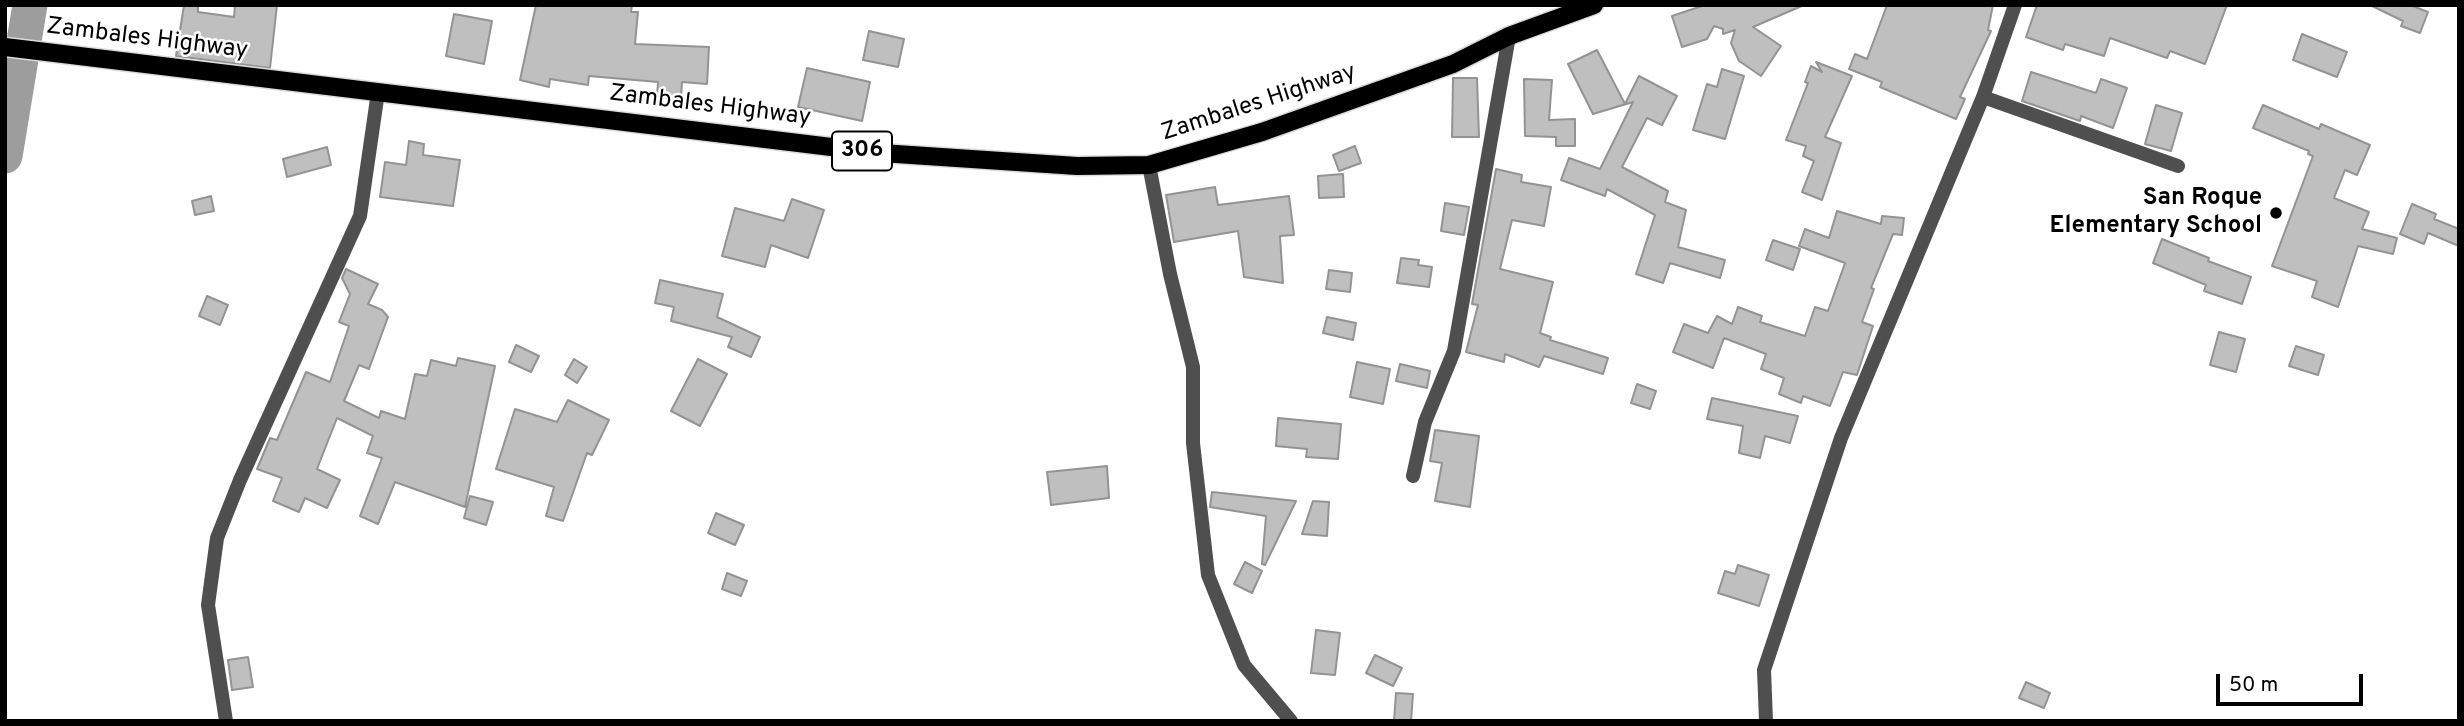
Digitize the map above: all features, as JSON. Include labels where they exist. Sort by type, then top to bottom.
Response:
[{"type":"main road","name":"Zambales Highway","points":[[5,47],[881,153],[1077,166],[1149,165],[1262,132],[1453,64],[1509,36],[1594,5]]},
{"type":"street","points":[[1766,721],[1764,670],[1841,438],[1983,97],[2015,5]]},
{"type":"street","points":[[1413,476],[1424,422],[1454,351],[1509,36]]},
{"type":"street","points":[[226,721],[208,605],[217,538],[240,480],[360,216],[378,92]]},
{"type":"street","points":[[1983,97],[2178,166]]},
{"type":"street","points":[[1149,165],[1170,274],[1192,367],[1193,443],[1208,575],[1244,665],[1291,721]]},
{"type":"building","points":[[184,5],[198,5],[198,12],[234,17],[235,5],[277,5],[270,68],[176,56]]},
{"type":"building","points":[[536,5],[632,5],[631,12],[638,12],[635,44],[709,47],[707,84],[682,82],[681,98],[657,97],[658,82],[589,76],[588,85],[550,79],[549,87],[520,80]]},
{"type":"building","points":[[1705,5],[1804,5],[1753,27],[1781,46],[1761,76],[1739,61],[1731,43],[1735,30],[1723,34],[1723,29],[1714,26],[1707,39],[1682,47],[1672,16]]},
{"type":"building","points":[[1887,5],[1993,5],[1988,30],[1991,31],[1960,97],[1965,99],[1956,119],[1880,87],[1882,82],[1849,69],[1855,54],[1867,59]]},
{"type":"building","points":[[2037,5],[2227,5],[2205,64],[2170,51],[2167,58],[2110,38],[2104,56],[2065,44],[2063,50],[2026,37]]},
{"type":"building","points":[[2370,5],[2410,5],[2428,12],[2420,33],[2401,26],[2403,21]]},
{"type":"building","points":[[454,14],[492,21],[484,64],[446,56]]},
{"type":"building","points":[[869,31],[904,39],[898,67],[863,60]]},
{"type":"building","points":[[2302,34],[2347,52],[2337,77],[2293,60]]},
{"type":"building","points":[[1597,50],[1625,104],[1639,76],[1677,96],[1662,125],[1647,118],[1622,167],[1668,191],[1665,202],[1686,210],[1678,247],[1725,260],[1720,278],[1670,263],[1663,283],[1636,274],[1655,215],[1607,189],[1605,196],[1561,180],[1569,158],[1600,169],[1633,102],[1593,114],[1568,64]]},
{"type":"building","points":[[1816,62],[1852,76],[1825,137],[1841,143],[1822,200],[1802,192],[1814,161],[1803,156],[1806,146],[1786,140],[1808,83],[1805,82],[1811,66],[1822,72]]},
{"type":"building","points":[[807,68],[870,82],[862,121],[798,107]]},
{"type":"building","points":[[1722,69],[1744,76],[1725,139],[1693,130],[1707,84],[1717,87]]},
{"type":"building","points":[[2031,72],[2096,93],[2101,79],[2127,88],[2113,128],[2081,116],[2080,121],[2022,101]]},
{"type":"building","points":[[1453,78],[1477,78],[1479,137],[1452,137]]},
{"type":"building","points":[[1524,79],[1552,80],[1549,120],[1575,119],[1575,146],[1556,146],[1556,137],[1525,136]]},
{"type":"building","points":[[2156,105],[2182,113],[2171,151],[2145,144]]},
{"type":"building","points":[[2263,105],[2319,129],[2321,124],[2370,145],[2357,175],[2345,170],[2334,198],[2369,212],[2362,229],[2397,238],[2393,254],[2358,246],[2338,307],[2312,297],[2317,281],[2272,266],[2313,156],[2308,154],[2309,151],[2253,128]]},
{"type":"building","points":[[409,141],[424,144],[423,155],[460,160],[453,206],[380,197],[385,162],[406,165]]},
{"type":"building","points":[[1355,146],[1361,163],[1339,171],[1333,155]]},
{"type":"building","points":[[327,147],[331,165],[287,177],[283,159]]},
{"type":"building","points":[[1496,169],[1522,175],[1521,182],[1551,187],[1544,226],[1512,220],[1500,269],[1553,282],[1540,333],[1551,337],[1550,340],[1608,358],[1603,374],[1544,356],[1539,367],[1505,354],[1504,362],[1466,352],[1478,305],[1472,304]]},
{"type":"building","points":[[1343,174],[1344,197],[1319,198],[1318,176]]},
{"type":"building","points":[[1215,187],[1218,205],[1289,196],[1294,235],[1280,236],[1283,283],[1244,277],[1238,231],[1174,242],[1166,195]]},
{"type":"building","points":[[211,196],[214,211],[195,215],[192,201]]},
{"type":"building","points":[[792,199],[824,210],[808,258],[771,245],[765,267],[722,256],[735,208],[784,221]]},
{"type":"building","points":[[1445,203],[1469,207],[1464,235],[1441,231]]},
{"type":"building","points":[[2412,204],[2436,214],[2434,219],[2459,229],[2459,246],[2428,233],[2424,244],[2400,234]]},
{"type":"building","points":[[1837,211],[1881,224],[1882,216],[1904,218],[1902,235],[1893,234],[1871,288],[1874,289],[1862,322],[1873,326],[1857,375],[1843,372],[1830,406],[1803,396],[1801,403],[1779,394],[1784,378],[1761,369],[1766,354],[1724,338],[1713,368],[1673,352],[1684,324],[1708,333],[1717,316],[1732,324],[1738,307],[1762,316],[1760,322],[1805,336],[1815,307],[1828,311],[1845,263],[1799,246],[1805,229],[1829,238]]},
{"type":"building","points":[[2162,239],[2209,258],[2208,261],[2251,277],[2242,304],[2204,291],[2206,285],[2153,263]]},
{"type":"building","points":[[1773,240],[1800,249],[1793,270],[1766,260]]},
{"type":"building","points":[[1401,258],[1419,260],[1418,265],[1432,267],[1429,287],[1397,283]]},
{"type":"building","points":[[346,269],[378,284],[368,304],[382,310],[388,317],[369,369],[359,365],[344,401],[379,418],[381,411],[405,419],[415,374],[427,376],[431,360],[456,366],[458,358],[495,366],[465,507],[395,482],[378,524],[360,516],[382,458],[367,453],[373,436],[337,418],[317,469],[340,480],[327,508],[305,498],[299,512],[273,501],[282,478],[257,469],[270,438],[277,440],[306,372],[330,382],[349,326],[339,322],[350,294],[342,278]]},
{"type":"building","points":[[1329,270],[1352,273],[1350,292],[1326,289]]},
{"type":"building","points":[[660,280],[723,294],[717,317],[760,337],[751,357],[728,347],[732,337],[671,321],[674,307],[655,303]]},
{"type":"building","points":[[207,296],[228,305],[220,325],[199,316]]},
{"type":"building","points":[[1327,317],[1356,323],[1353,340],[1323,333]]},
{"type":"building","points":[[2219,332],[2245,339],[2236,372],[2210,365]]},
{"type":"building","points":[[516,345],[539,356],[531,372],[509,362]]},
{"type":"building","points":[[2296,346],[2324,355],[2318,375],[2289,366]]},
{"type":"building","points":[[574,359],[587,367],[577,383],[565,375]]},
{"type":"building","points":[[698,359],[727,374],[700,426],[671,411]]},
{"type":"building","points":[[1357,362],[1390,369],[1383,404],[1350,397]]},
{"type":"building","points":[[1400,364],[1430,371],[1427,388],[1396,381]]},
{"type":"building","points":[[1637,384],[1656,391],[1650,409],[1631,403]]},
{"type":"building","points":[[1712,398],[1798,416],[1790,443],[1765,436],[1760,458],[1739,453],[1743,426],[1707,419]]},
{"type":"building","points":[[568,400],[609,420],[592,455],[587,453],[563,521],[546,516],[554,487],[496,469],[515,409],[557,422]]},
{"type":"building","points":[[1278,418],[1341,424],[1338,459],[1306,457],[1307,449],[1276,446]]},
{"type":"building","points":[[1435,430],[1479,436],[1470,507],[1435,501],[1442,463],[1430,461]]},
{"type":"building","points":[[1107,466],[1109,498],[1051,505],[1047,472]]},
{"type":"building","points":[[1212,492],[1296,501],[1265,565],[1262,564],[1266,516],[1210,507]]},
{"type":"building","points":[[470,496],[493,502],[486,525],[464,518]]},
{"type":"building","points":[[1313,501],[1329,502],[1327,536],[1302,534]]},
{"type":"building","points":[[716,513],[744,525],[735,545],[708,533]]},
{"type":"building","points":[[1245,562],[1262,571],[1252,593],[1234,584]]},
{"type":"building","points":[[1738,565],[1769,575],[1759,606],[1718,593],[1725,571],[1735,574]]},
{"type":"building","points":[[727,573],[747,581],[741,596],[722,589]]},
{"type":"building","points":[[1316,630],[1340,633],[1335,675],[1311,673]]},
{"type":"building","points":[[1375,655],[1402,668],[1393,686],[1366,673]]},
{"type":"building","points":[[248,657],[253,687],[232,690],[228,660]]},
{"type":"building","points":[[2026,682],[2050,693],[2044,708],[2019,698]]},
{"type":"building","points":[[1396,693],[1413,694],[1411,721],[1394,721]]},
{"type":"waterway","points":[[5,156],[30,5]]},
{"type":"place","name":"San Roque Elementary School","points":[[2276,213]]}]
